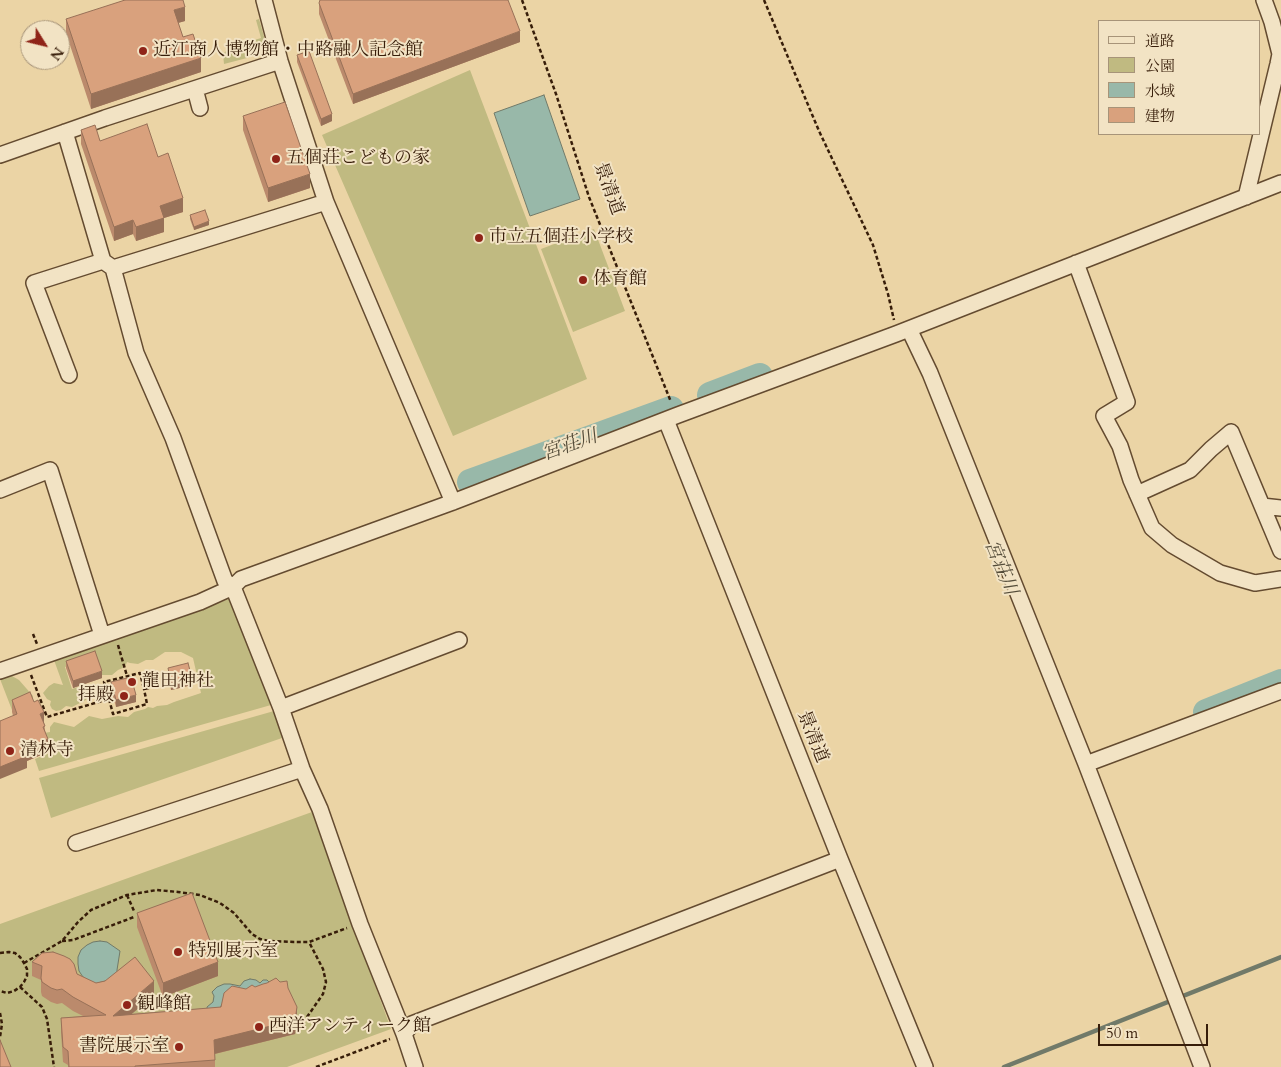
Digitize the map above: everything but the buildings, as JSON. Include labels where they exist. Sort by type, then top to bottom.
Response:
[{"type":"street","points":[[264,0],[280,61],[326,202],[452,502]]},
{"type":"street","points":[[1261,135],[1280,54],[1264,0]]},
{"type":"street","points":[[0,155],[105,118],[195,90],[218,73],[280,61]]},
{"type":"street","points":[[195,90],[200,108]]},
{"type":"street","points":[[65,132],[93,225],[136,353],[172,438],[225,580],[233,587],[281,708],[302,769],[320,809],[360,924],[416,1067]]},
{"type":"street","points":[[1246,197],[1261,135]]},
{"type":"street","points":[[0,671],[200,602],[233,587],[241,579],[452,502],[672,417],[902,332],[1281,183]]},
{"type":"street","points":[[69,375],[34,283],[108,265],[326,202]]},
{"type":"street","points":[[1076,263],[1127,402],[1104,416],[1120,446],[1131,480],[1152,528],[1172,546],[1220,573],[1255,583],[1281,579]]},
{"type":"street","points":[[902,332],[930,373],[1086,764],[1202,1067]]},
{"type":"street","name":"景清道","points":[[672,417],[840,859],[926,1067]]},
{"type":"street","points":[[1138,494],[1190,470],[1231,432],[1281,551]]},
{"type":"street","points":[[0,490],[50,470],[108,634]]},
{"type":"street","points":[[1262,506],[1281,508]]},
{"type":"street","points":[[281,708],[459,640]]},
{"type":"street","points":[[1086,764],[1281,691]]},
{"type":"street","points":[[76,843],[302,769]]},
{"type":"street","points":[[404,1034],[412,1024],[840,859]]},
{"type":"path","name":"景清道","points":[[522,0],[556,94],[589,197],[666,392],[672,417]]},
{"type":"path","points":[[764,0],[819,131],[873,245],[902,332]]},
{"type":"path","points":[[33,634],[39,648]]},
{"type":"path","points":[[108,634],[127,677]]},
{"type":"path","points":[[26,662],[47,717],[109,699]]},
{"type":"path","points":[[140,674],[148,704],[113,714],[104,682],[127,677],[140,674]]},
{"type":"path","points":[[144,689],[150,688]]},
{"type":"path","points":[[24,962],[62,941],[78,922],[92,910],[127,895],[157,890],[200,895],[228,908],[252,934],[260,939],[278,942],[309,942],[360,924]]},
{"type":"path","points":[[127,895],[134,911]]},
{"type":"path","points":[[62,941],[73,940],[134,917]]},
{"type":"path","points":[[307,1018],[323,994],[326,982],[309,942]]},
{"type":"path","points":[[0,953],[15,953],[24,962],[27,969],[27,976],[20,987],[14,991],[0,991]]},
{"type":"path","points":[[20,987],[42,1008],[47,1020],[54,1067]]},
{"type":"path","points":[[0,1013],[2,1024],[0,1037]]},
{"type":"path","points":[[316,1067],[404,1034]]},
{"type":"green space","points":[[259,19],[267,47],[264,48],[262,44],[258,45],[247,58],[224,64],[223,54],[229,48],[261,38],[256,20]]},
{"type":"green space","points":[[470,70],[587,379],[453,436],[322,135]]},
{"type":"green space","name":"体育館","points":[[594,229],[625,311],[573,332],[541,249]]},
{"type":"green space","points":[[229,599],[271,705],[39,771],[35,759],[51,752],[44,733],[50,732],[50,727],[54,722],[74,727],[89,716],[102,719],[118,716],[128,717],[134,712],[148,707],[153,708],[167,705],[201,693],[193,658],[181,652],[165,652],[153,660],[146,660],[138,664],[127,662],[125,667],[112,675],[102,675],[95,656],[65,667],[72,689],[86,684],[89,693],[86,700],[72,707],[66,706],[56,711],[52,709],[51,701],[43,693],[54,683],[63,685],[54,660],[162,624]]},
{"type":"green space","points":[[12,676],[19,680],[33,696],[33,700],[12,710],[0,679]]},
{"type":"green space","points":[[274,711],[282,738],[51,818],[39,778]]},
{"type":"green space","points":[[312,812],[391,1029],[287,1067],[0,1067],[0,924]]},
{"type":"water","points":[[544,95],[580,199],[530,216],[494,113]]},
{"type":"water","points":[[100,941],[107,942],[120,951],[117,978],[94,984],[83,977],[79,971],[78,957],[81,950],[87,945]]},
{"type":"water","points":[[250,979],[260,983],[263,980],[267,980],[271,984],[224,1002],[220,1011],[208,1018],[207,1007],[213,1002],[214,996],[212,992],[217,987],[224,984],[240,986],[244,981]]},
{"type":"waterway","name":"宮荘川","points":[[710,395],[760,376]]},
{"type":"waterway","name":"宮荘川","points":[[470,482],[671,409]]},
{"type":"waterway","name":"宮荘川","points":[[1206,712],[1281,682]]},
{"type":"waterway","points":[[1004,1067],[1281,957]]},
{"type":"place","name":"近江商人博物館・中路融人記念館","points":[[143,51]]},
{"type":"place","name":"五個荘こどもの家","points":[[276,159]]},
{"type":"place","name":"市立五個荘小学校","points":[[479,238]]},
{"type":"place","name":"体育館","points":[[583,280]]},
{"type":"place","name":"龍田神社","points":[[132,682]]},
{"type":"place","name":"拝殿","points":[[124,696]]},
{"type":"place","name":"清林寺","points":[[10,751]]},
{"type":"place","name":"特別展示室","points":[[178,952]]},
{"type":"place","name":"観峰館","points":[[127,1005]]},
{"type":"place","name":"西洋アンティーク館","points":[[259,1027]]},
{"type":"place","name":"書院展示室","points":[[179,1047]]}]
